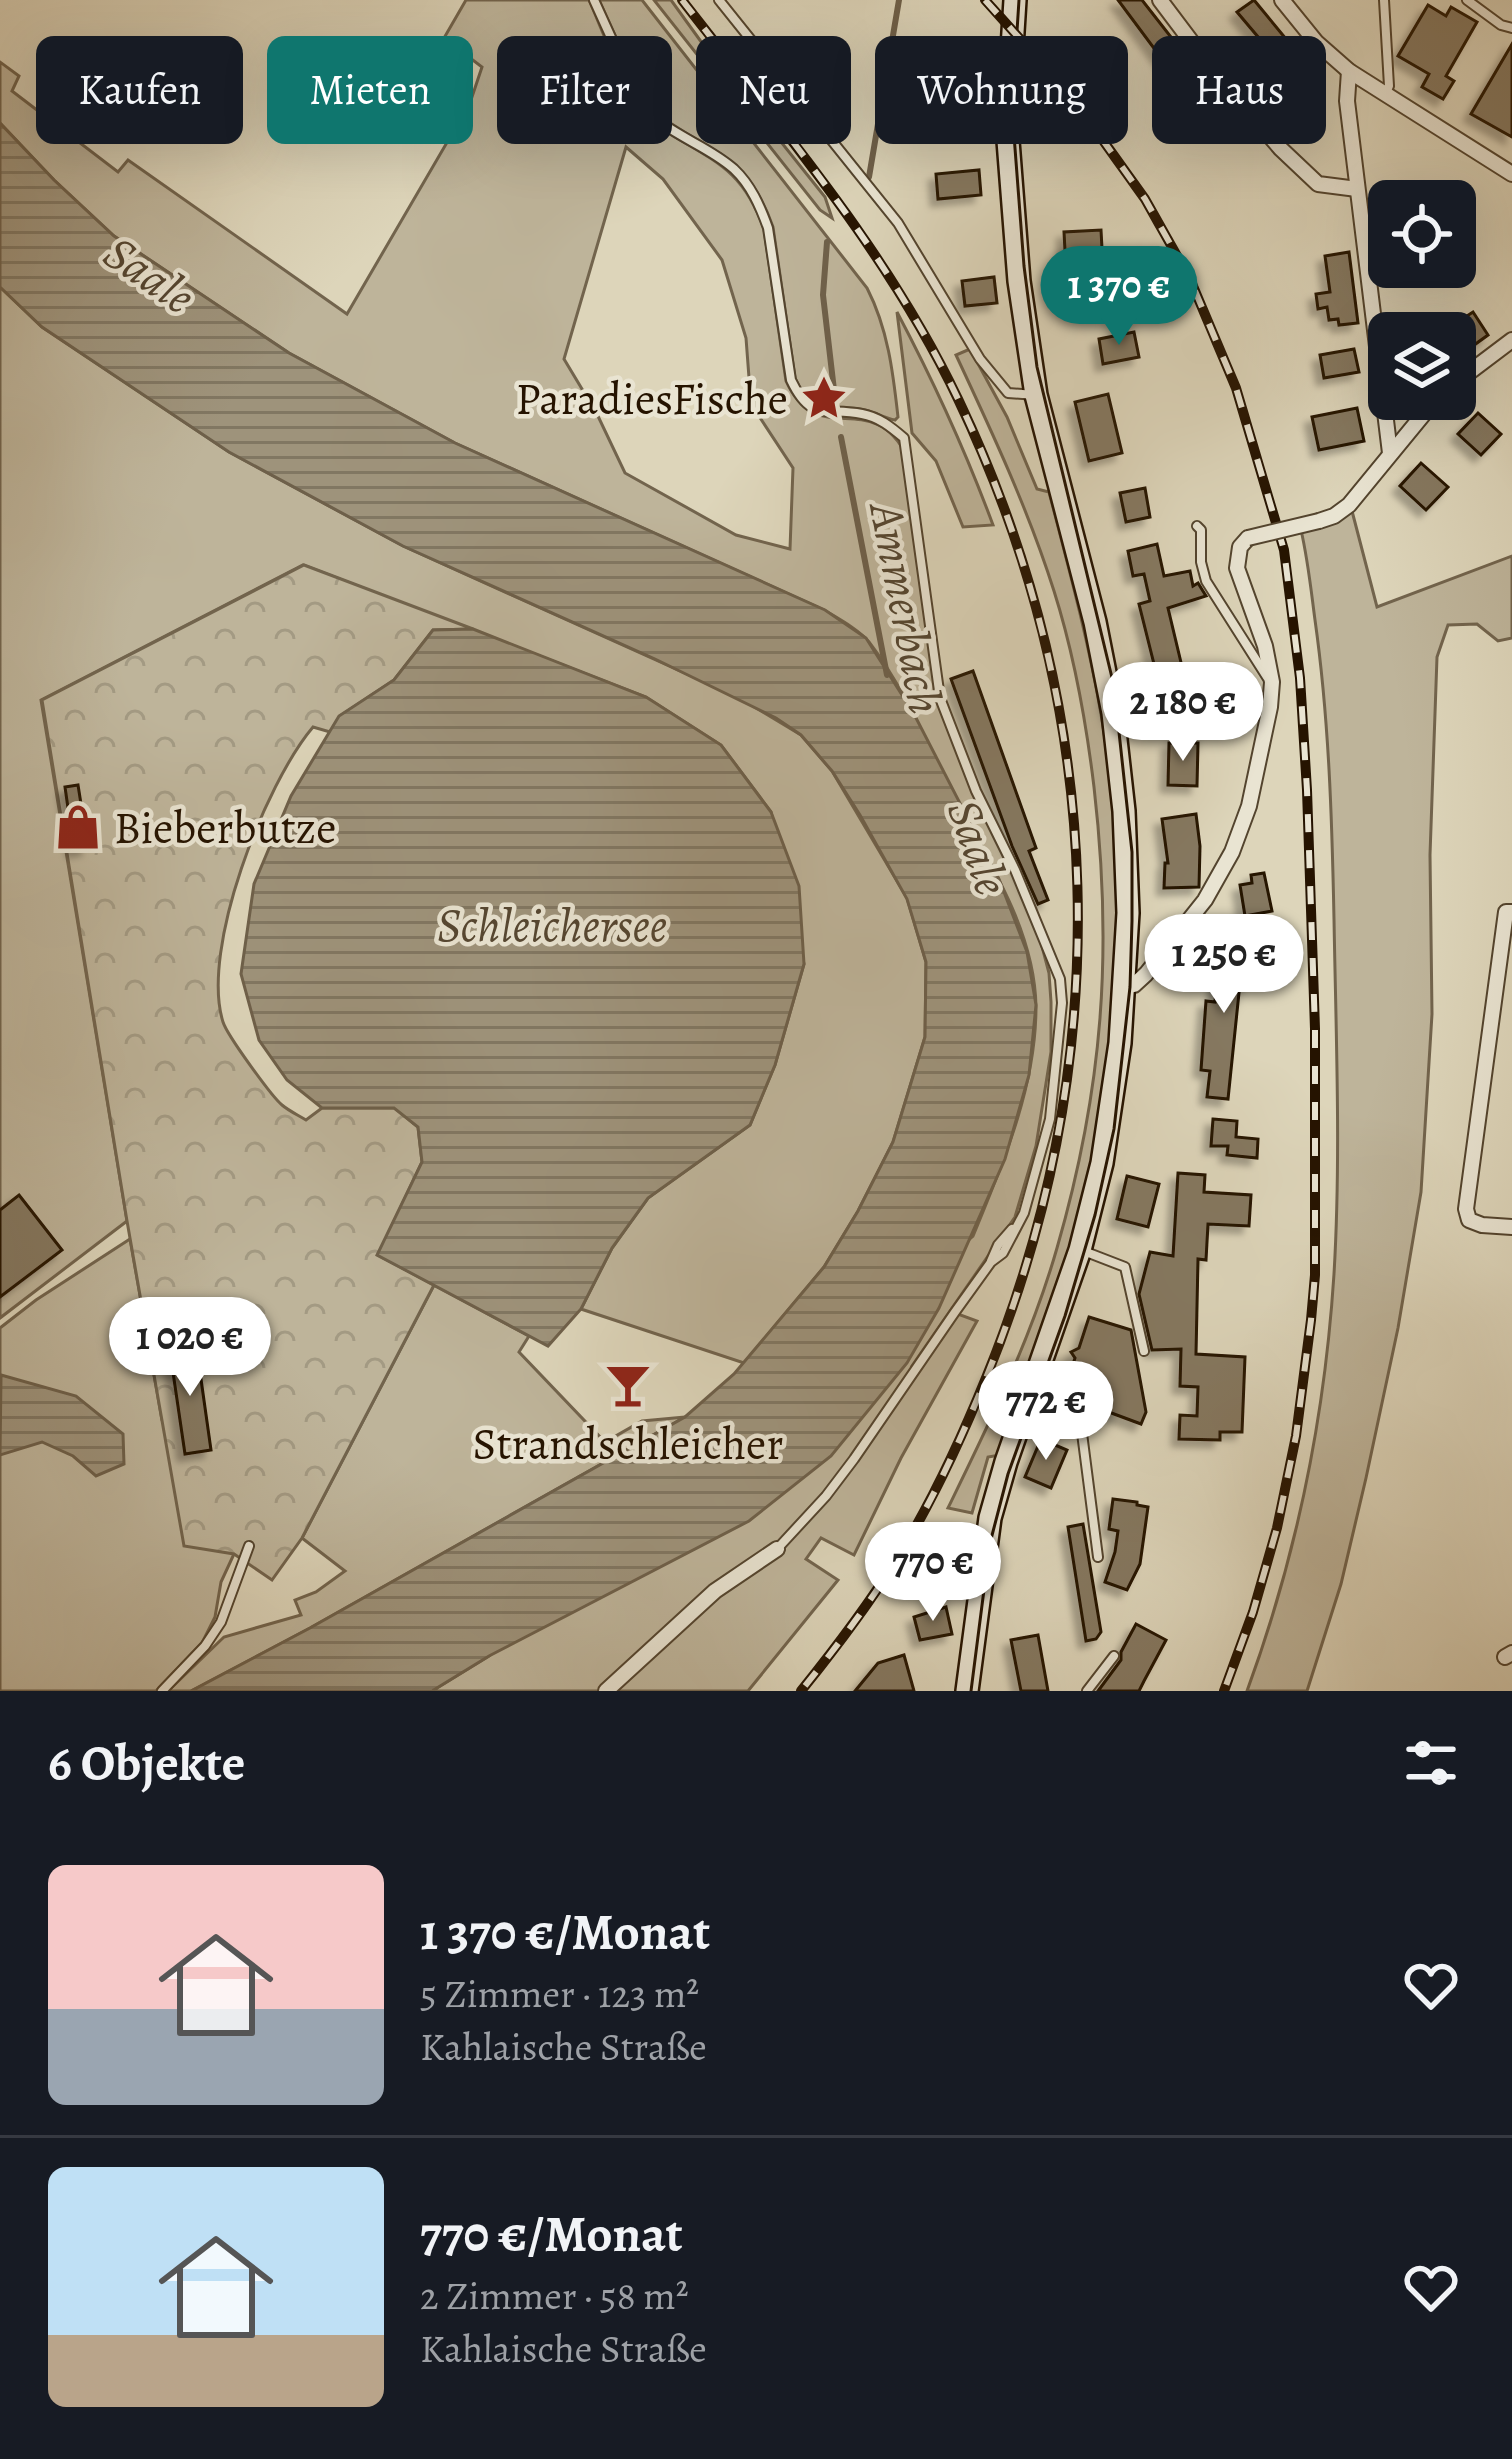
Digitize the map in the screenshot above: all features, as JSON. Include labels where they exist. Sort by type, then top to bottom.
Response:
[{"type":"main road","points":[[971,1689],[990,1519],[1080,1250],[1102,1163],[1120,1043],[1128,913],[1124,811],[1113,713],[1095,622],[1036,395],[1019,281],[1007,128],[1015,0]]},
{"type":"street","points":[[1160,0],[1212,70],[1281,149],[1318,184],[1358,189]]},
{"type":"street","points":[[1282,0],[1316,42],[1349,71],[1512,174]]},
{"type":"street","points":[[1349,71],[1347,101],[1390,453]]},
{"type":"street","points":[[1476,367],[1512,340]]},
{"type":"street","points":[[1124,987],[1134,985],[1157,961],[1204,900],[1232,852],[1254,788],[1272,682],[1265,646],[1237,568],[1240,547],[1248,538],[1342,511],[1418,420]]},
{"type":"street","points":[[1512,911],[1506,912],[1466,1208],[1469,1220],[1481,1225],[1512,1227]]},
{"type":"street","points":[[606,1691],[715,1592],[776,1549]]},
{"type":"lane","points":[[594,0],[649,113],[733,168],[761,207],[797,393],[812,409],[874,418],[904,438],[940,698],[1060,979],[1062,1003],[1050,1119],[1024,1214],[998,1245],[991,1262],[854,1459],[776,1549]]},
{"type":"lane","points":[[718,0],[898,223],[980,359],[1008,393],[1036,395]]},
{"type":"lane","points":[[1384,0],[1389,86],[1385,95]]},
{"type":"lane","points":[[1467,0],[1512,28]]},
{"type":"lane","points":[[1196,526],[1201,530],[1206,581],[1272,682]]},
{"type":"lane","points":[[1080,1250],[1125,1267],[1144,1351]]},
{"type":"lane","points":[[1030,1392],[1079,1410],[1098,1557]]},
{"type":"lane","points":[[162,1691],[221,1622],[249,1546]]},
{"type":"lane","points":[[1087,1691],[1114,1656]]},
{"type":"green space","points":[[466,0],[589,0],[604,36],[497,36],[497,144],[672,144],[672,135],[720,165],[749,196],[764,229],[786,381],[799,402],[813,413],[877,424],[893,435],[907,456],[940,698],[1034,916],[1049,973],[1051,1052],[1036,1146],[1015,1217],[912,1366],[918,1369],[958,1314],[977,1321],[854,1555],[821,1538],[806,1559],[838,1580],[748,1691],[432,1691],[489,1656],[973,1236],[1016,1124],[1035,1037],[1036,1007],[1027,948],[1005,892],[902,694],[859,633],[824,610],[455,443],[289,353],[114,236],[0,123],[0,62],[19,76],[12,91],[36,109],[36,144],[81,144],[118,172],[128,160],[347,314],[446,144],[473,144],[473,94],[482,67],[473,60],[473,36],[445,36]],"holes":[[[626,147],[663,179],[722,260],[746,338],[751,404],[793,468],[790,549],[736,535],[625,473],[564,359]]]},
{"type":"green space","points":[[599,0],[642,0],[670,36],[615,36]]},
{"type":"green space","points":[[654,0],[671,0],[697,36],[696,53]]},
{"type":"green space","points":[[672,38],[696,69],[696,140],[672,125]]},
{"type":"green space","points":[[703,144],[754,144],[867,288],[888,351],[895,420],[865,410],[816,404],[802,391],[795,378],[773,227],[751,182]]},
{"type":"green space","points":[[768,144],[783,144],[825,197],[832,218],[820,210]]},
{"type":"green space","points":[[0,287],[42,327],[229,452],[403,546],[738,697],[801,735],[832,771],[907,898],[926,962],[925,1037],[893,1142],[858,1211],[824,1267],[744,1363],[581,1309],[612,1248],[648,1198],[750,1125],[775,1065],[804,964],[771,812],[721,745],[646,697],[303,565],[41,700],[127,1221],[0,1318]]},
{"type":"green space","points":[[897,312],[949,417],[993,525],[963,527],[936,461],[912,433]]},
{"type":"green space","points":[[970,349],[1007,417],[1037,489],[1049,492],[1101,714],[1117,881],[1109,1049],[1084,1197],[1026,1382],[1000,1455],[988,1457],[972,1513],[948,1508],[1035,1315],[1073,1189],[1094,1076],[1103,906],[1091,762],[1068,639],[1033,530],[956,355]]},
{"type":"green space","points":[[1352,511],[1377,607],[1512,556],[1512,638],[1498,641],[1477,624],[1448,625],[1437,657],[1430,855],[1432,1014],[1421,1192],[1398,1328],[1341,1584],[1307,1691],[1247,1691],[1280,1590],[1306,1486],[1330,1327],[1338,1141],[1332,844],[1324,694],[1301,530]]},
{"type":"green space","points":[[304,565],[473,629],[433,630],[394,680],[340,716],[330,732],[313,727],[294,753],[257,826],[229,912],[218,991],[223,1022],[277,1100],[306,1120],[322,1108],[395,1108],[418,1127],[422,1162],[378,1255],[434,1285],[302,1538],[272,1580],[234,1554],[184,1546],[42,700]]},
{"type":"green space","points":[[130,1239],[162,1420],[234,1554],[202,1643],[156,1691],[0,1691],[0,1328]]},
{"type":"green space","points":[[434,1285],[529,1336],[519,1352],[605,1442],[642,1421],[685,1417],[310,1628],[191,1691],[168,1691],[224,1637],[301,1615],[295,1600],[316,1592],[345,1571],[302,1538]]},
{"type":"water","name":"Saale","points":[[0,123],[114,236],[289,353],[455,443],[825,610],[866,638],[914,714],[999,879],[1027,952],[1036,1005],[1029,1075],[1005,1159],[939,1308],[907,1363],[831,1456],[749,1521],[489,1656],[432,1691],[191,1691],[685,1417],[734,1374],[824,1267],[893,1142],[925,1037],[926,962],[907,899],[832,771],[801,735],[655,659],[403,546],[229,452],[42,327],[0,287]]},
{"type":"water","name":"Schleichersee","points":[[473,629],[646,697],[721,745],[771,812],[799,886],[804,964],[775,1065],[750,1125],[648,1198],[612,1248],[581,1309],[548,1346],[377,1255],[422,1162],[418,1127],[394,1108],[322,1108],[287,1080],[259,1040],[241,974],[254,884],[291,796],[339,716],[394,680],[433,630]]},
{"type":"water","points":[[1,1375],[76,1396],[123,1434],[124,1464],[96,1476],[73,1456],[42,1442],[0,1455]]},
{"type":"building","points":[[1118,0],[1142,0],[1170,36],[1152,36],[1152,46]]},
{"type":"building","points":[[1254,0],[1284,36],[1257,36],[1237,12]]},
{"type":"building","points":[[1428,5],[1446,16],[1451,7],[1477,22],[1446,76],[1454,81],[1443,99],[1422,87],[1429,74],[1398,56]]},
{"type":"building","points":[[1512,44],[1512,137],[1471,114]]},
{"type":"building","points":[[979,170],[981,195],[938,199],[936,174]]},
{"type":"building","points":[[1101,230],[1103,267],[1066,269],[1064,232]]},
{"type":"building","points":[[1349,252],[1358,323],[1339,325],[1338,319],[1329,320],[1327,307],[1318,309],[1316,294],[1330,292],[1325,256]]},
{"type":"building","points":[[994,277],[997,303],[965,306],[962,281]]},
{"type":"building","points":[[1476,317],[1488,335],[1476,344]]},
{"type":"building","points":[[1134,332],[1139,357],[1103,364],[1099,339]]},
{"type":"building","points":[[1354,349],[1359,372],[1324,378],[1320,355]]},
{"type":"building","points":[[1108,394],[1122,453],[1089,461],[1075,402]]},
{"type":"building","points":[[1357,408],[1364,441],[1319,450],[1312,417]]},
{"type":"building","points":[[1476,415],[1501,434],[1481,455],[1458,434]]},
{"type":"building","points":[[1421,463],[1448,487],[1426,510],[1400,486]]},
{"type":"building","points":[[1145,488],[1150,517],[1126,522],[1120,493]]},
{"type":"building","points":[[1157,544],[1164,576],[1190,571],[1193,586],[1198,583],[1206,596],[1168,608],[1199,717],[1169,724],[1139,604],[1150,601],[1144,574],[1133,576],[1128,551]]},
{"type":"building","points":[[973,671],[1036,848],[1029,851],[1048,900],[1038,904],[951,679]]},
{"type":"building","points":[[1169,743],[1198,743],[1197,786],[1168,785]]},
{"type":"building","name":"Bieberbutze","points":[[78,785],[88,848],[74,850],[65,787]]},
{"type":"building","points":[[1196,814],[1199,887],[1164,888],[1168,863],[1162,819]]},
{"type":"building","points":[[1264,873],[1272,911],[1245,916],[1240,885],[1252,883],[1251,875]]},
{"type":"building","points":[[1219,942],[1253,944],[1250,983],[1240,983],[1228,1099],[1207,1097],[1210,1071],[1201,1070],[1206,1001],[1215,1002]]},
{"type":"building","points":[[1213,1119],[1237,1121],[1236,1137],[1258,1139],[1257,1158],[1227,1155],[1228,1146],[1211,1146]]},
{"type":"building","points":[[1178,1173],[1205,1175],[1204,1192],[1251,1195],[1249,1226],[1208,1224],[1206,1260],[1198,1259],[1196,1354],[1245,1357],[1242,1432],[1220,1432],[1220,1440],[1179,1439],[1180,1415],[1197,1416],[1198,1387],[1180,1386],[1181,1349],[1152,1350],[1139,1294],[1150,1252],[1173,1256]]},
{"type":"building","points":[[1127,1176],[1159,1184],[1148,1227],[1117,1219]]},
{"type":"building","points":[[19,1195],[62,1250],[0,1297],[0,1210]]},
{"type":"building","points":[[1089,1317],[1131,1330],[1146,1412],[1141,1424],[1063,1395],[1075,1358],[1071,1352],[1079,1348]]},
{"type":"building","points":[[192,1341],[211,1450],[185,1454],[169,1345]]},
{"type":"building","points":[[1041,1439],[1067,1450],[1051,1488],[1025,1477]]},
{"type":"building","points":[[1113,1499],[1148,1507],[1140,1564],[1127,1590],[1105,1582],[1118,1531],[1109,1529]]},
{"type":"building","points":[[1083,1524],[1101,1632],[1086,1641],[1068,1527]]},
{"type":"building","points":[[946,1607],[952,1634],[920,1640],[914,1617]]},
{"type":"building","points":[[1136,1624],[1166,1640],[1139,1691],[1098,1691],[1121,1660]]},
{"type":"building","points":[[1038,1635],[1048,1691],[1021,1691],[1011,1640]]},
{"type":"building","points":[[904,1655],[914,1691],[855,1691],[878,1663]]},
{"type":"waterway","name":"Ammerbach","points":[[869,177],[899,0]]},
{"type":"waterway","name":"Ammerbach","points":[[827,242],[823,295],[834,390]]},
{"type":"waterway","name":"Ammerbach","points":[[841,437],[887,675]]},
{"type":"tram line","points":[[971,1691],[990,1543],[1008,1474],[1065,1316],[1114,1129],[1130,987],[1132,921],[1132,852],[1114,686],[1037,367],[1024,266],[1012,109],[1019,0]]},
{"type":"railway","points":[[682,0],[866,242],[958,399],[1008,518],[1044,639],[1067,762],[1077,886],[1074,1010],[1058,1134],[1029,1257],[986,1378],[933,1495],[873,1595],[801,1691]]},
{"type":"railway","points":[[985,0],[1097,132],[1145,199],[1190,279],[1236,388],[1284,550],[1300,678],[1307,790],[1315,1029],[1315,1275],[1296,1436],[1277,1528],[1224,1691]]},
{"type":"place","name":"ParadiesFische","points":[[824,398]]},
{"type":"place","name":"Bieberbutze","points":[[78,827]]},
{"type":"place","name":"Strandschleicher","points":[[628,1385]]}]
